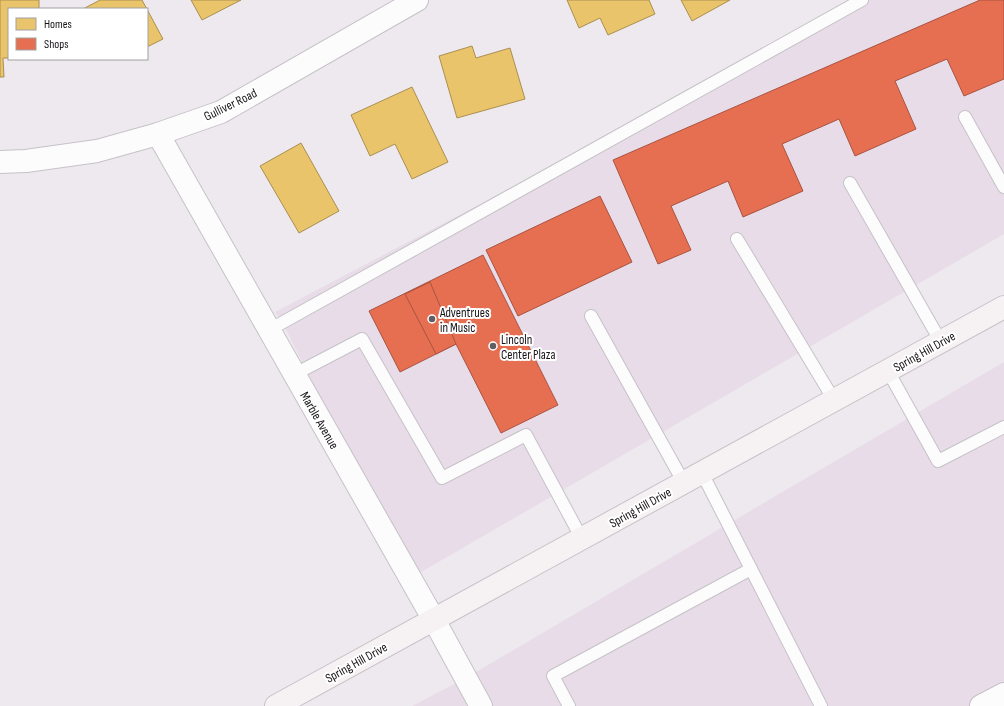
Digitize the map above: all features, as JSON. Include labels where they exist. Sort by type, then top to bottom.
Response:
[{"type":"main road","name":"Spring Hill Drive","points":[[280,705],[1004,307]]},
{"type":"street","name":"Gulliver Road","points":[[0,162],[26,161],[97,151],[158,134],[220,112],[418,0]]},
{"type":"street","name":"Marble Avenue","points":[[158,134],[434,620],[481,706]]},
{"type":"street","points":[[981,706],[1004,694]]},
{"type":"lane","points":[[269,330],[862,0]]},
{"type":"lane","points":[[965,117],[1004,187]]},
{"type":"lane","points":[[850,183],[941,342]]},
{"type":"lane","points":[[737,240],[834,400]]},
{"type":"lane","points":[[590,316],[751,569],[822,706]]},
{"type":"lane","points":[[294,374],[362,339],[442,478],[526,435],[582,539]]},
{"type":"lane","points":[[888,371],[938,461],[1004,427]]},
{"type":"lane","points":[[569,706],[553,676],[751,569]]},
{"type":"shaded area","points":[[868,0],[1004,0],[1004,234],[411,578],[283,324],[275,312]]},
{"type":"shaded area","points":[[1004,362],[1004,706],[412,706],[464,679]]},
{"type":"building: Homes","points":[[0,0],[39,0],[39,8],[8,8],[8,58],[3,58],[4,77],[0,77]]},
{"type":"building: Homes","points":[[100,0],[142,0],[146,8],[85,8]]},
{"type":"building: Homes","points":[[191,0],[241,0],[202,20]]},
{"type":"building: Homes","points":[[567,0],[649,0],[655,14],[608,35],[600,18],[579,28]]},
{"type":"building: Homes","points":[[681,0],[730,0],[692,21]]},
{"type":"building: Homes","points":[[148,11],[163,39],[148,46]]},
{"type":"building: Homes","points":[[472,46],[476,58],[510,48],[525,99],[457,118],[439,56]]},
{"type":"building: Homes","points":[[412,87],[448,162],[412,179],[395,144],[370,156],[351,115]]},
{"type":"building: Homes","points":[[301,143],[339,211],[299,233],[260,166]]},
{"type":"building: Shops","points":[[980,0],[1004,0],[1004,79],[964,96],[947,59],[895,81],[916,129],[855,156],[839,119],[782,144],[803,191],[743,217],[728,181],[671,206],[691,250],[658,264],[613,160]]},
{"type":"building: Shops","points":[[600,196],[632,262],[518,316],[486,250]]},
{"type":"building: Shops","name":"Lincoln Center Plaza","points":[[483,255],[558,405],[501,433],[456,344],[400,372],[369,311]]},
{"type":"building: Shops","name":"Adventrues in Music","points":[[430,282],[456,344],[436,354],[405,294]]},
{"type":"place","name":"Adventrues in Music","points":[[432,319]]},
{"type":"place","name":"Lincoln Center Plaza","points":[[493,346]]}]
